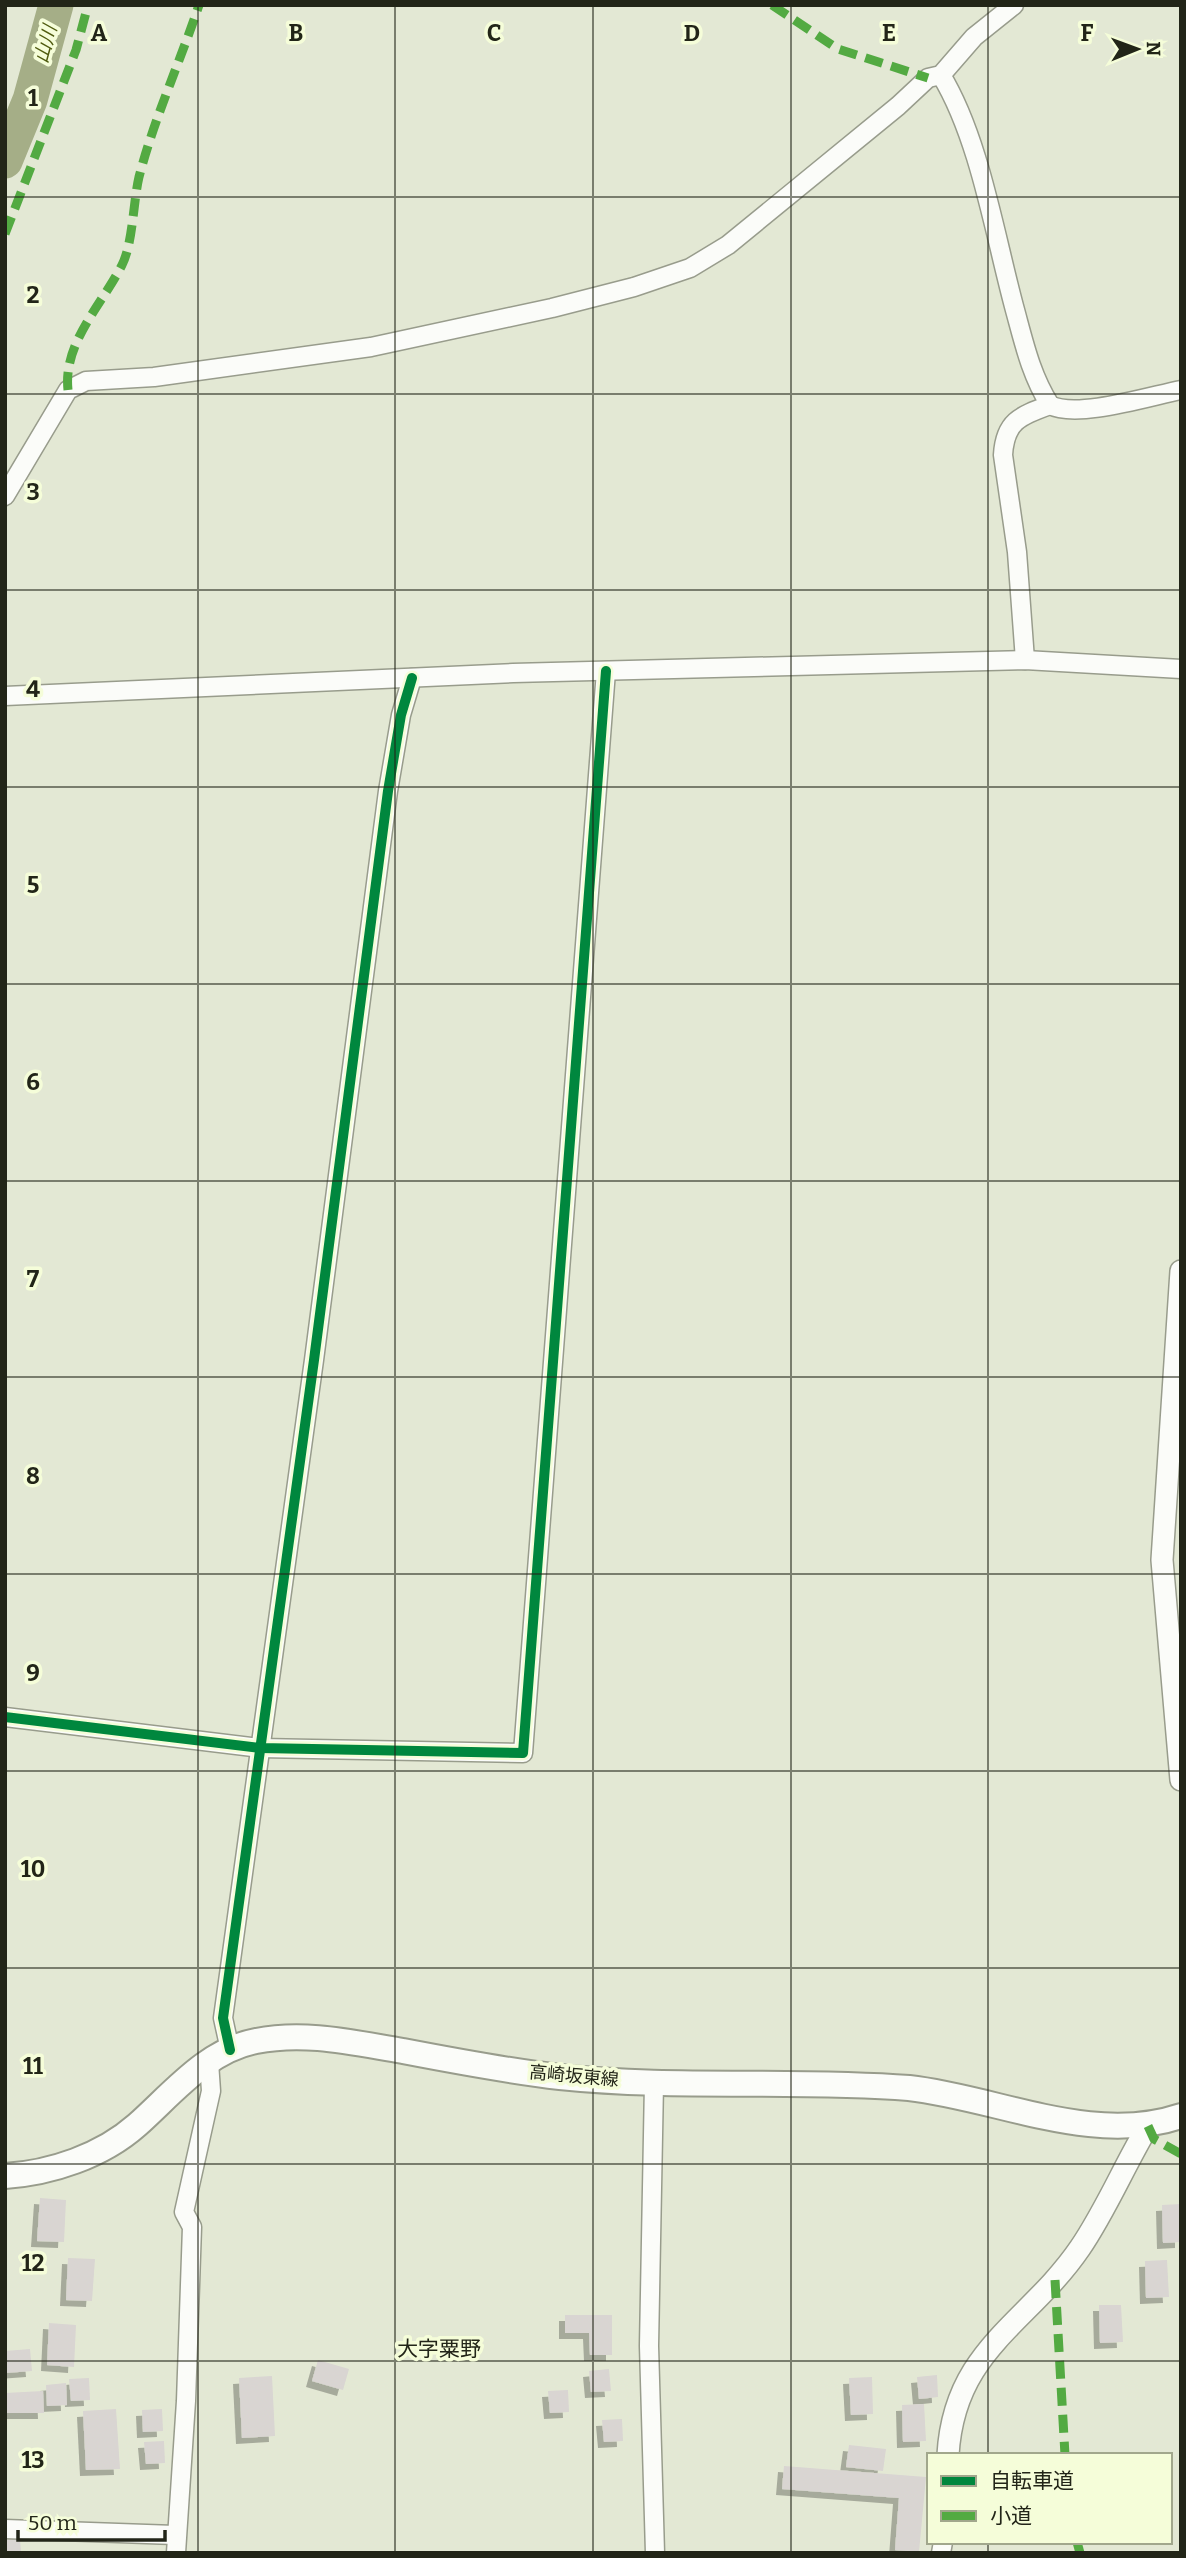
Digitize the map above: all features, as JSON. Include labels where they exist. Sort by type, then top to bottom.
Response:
[{"type":"main road","name":"高崎坂東線","points":[[5,2176],[65,2164],[110,2144],[136,2126],[220,2056],[273,2037],[317,2037],[506,2070],[607,2081],[909,2088],[957,2095],[1089,2124],[1148,2126],[1181,2116]]},
{"type":"street","points":[[5,496],[68,390],[86,381],[154,377],[371,347],[552,308],[634,287],[690,268],[728,245],[898,106],[928,78],[941,75],[974,37],[1014,5]]},
{"type":"street","points":[[941,75],[953,94],[968,134],[1030,366],[1050,405]]},
{"type":"street","points":[[1025,660],[1021,586],[1003,455],[1004,439],[1014,422],[1050,405],[1066,410],[1084,408],[1181,390]]},
{"type":"street","points":[[5,696],[606,671],[1025,660],[1181,668]]},
{"type":"street","points":[[5,1717],[260,1748],[523,1752],[606,671]]},
{"type":"street","points":[[5,2529],[176,2544],[186,2401],[192,2227],[184,2212],[220,2056],[388,791],[401,715],[412,678]]},
{"type":"street","points":[[1181,1271],[1162,1560],[1181,1780]]},
{"type":"street","points":[[654,2082],[649,2346],[655,2553]]},
{"type":"street","points":[[948,2453],[950,2435],[963,2389],[982,2356],[1007,2326],[1055,2280],[1081,2246],[1148,2126]]},
{"type":"building","points":[[40,2198],[66,2200],[64,2242],[37,2241]]},
{"type":"building","points":[[1181,2204],[1181,2242],[1163,2243],[1162,2205]]},
{"type":"building","points":[[68,2258],[95,2259],[92,2301],[66,2300]]},
{"type":"building","points":[[1167,2260],[1169,2297],[1146,2298],[1145,2261]]},
{"type":"building","points":[[1099,2305],[1121,2305],[1123,2342],[1100,2343]]},
{"type":"building","points":[[565,2315],[612,2315],[612,2355],[590,2355],[589,2333],[565,2333]]},
{"type":"building","points":[[49,2323],[76,2325],[74,2367],[47,2365]]},
{"type":"building","points":[[30,2349],[32,2371],[5,2373],[5,2351]]},
{"type":"building","points":[[318,2360],[349,2369],[343,2390],[312,2381]]},
{"type":"building","points":[[609,2369],[611,2391],[591,2392],[589,2371]]},
{"type":"building","points":[[937,2375],[938,2397],[919,2399],[917,2377]]},
{"type":"building","points":[[272,2376],[275,2436],[242,2438],[239,2378]]},
{"type":"building","points":[[872,2377],[873,2414],[851,2415],[849,2378]]},
{"type":"building","points":[[89,2378],[90,2400],[71,2401],[69,2379]]},
{"type":"building","points":[[66,2383],[67,2405],[47,2406],[46,2385]]},
{"type":"building","points":[[568,2390],[569,2412],[550,2413],[548,2391]]},
{"type":"building","points":[[43,2391],[44,2413],[5,2413],[5,2393]]},
{"type":"building","points":[[924,2404],[926,2441],[903,2442],[902,2405]]},
{"type":"building","points":[[116,2409],[120,2469],[86,2470],[83,2411]]},
{"type":"building","points":[[162,2409],[163,2431],[143,2432],[142,2410]]},
{"type":"building","points":[[622,2419],[623,2441],[604,2442],[602,2420]]},
{"type":"building","points":[[164,2441],[165,2463],[146,2464],[144,2442]]},
{"type":"building","points":[[849,2445],[886,2449],[883,2471],[846,2467]]},
{"type":"building","points":[[784,2466],[926,2477],[919,2552],[895,2550],[899,2498],[782,2489]]},
{"type":"building","points":[[20,2538],[21,2553],[5,2553],[5,2540]]},
{"type":"waterway","name":"山川","points":[[5,161],[30,100],[56,5]]},
{"type":"marked path","points":[[5,234],[76,50],[88,5]]},
{"type":"marked path","points":[[68,390],[71,356],[77,341],[126,256],[145,155],[199,5]]},
{"type":"marked path","points":[[772,5],[838,49],[928,78]]},
{"type":"marked path","points":[[1148,2126],[1154,2139],[1181,2154]]},
{"type":"marked path","points":[[1055,2280],[1065,2453]]},
{"type":"marked path","points":[[1078,2544],[1080,2553]]},
{"type":"cycle path","points":[[5,1717],[260,1748],[523,1753],[606,671]]},
{"type":"cycle path","points":[[230,2050],[223,2018],[314,1360],[388,791],[401,715],[412,678]]},
{"type":"district","name":"大字粟野","points":[[439,2349]]}]
